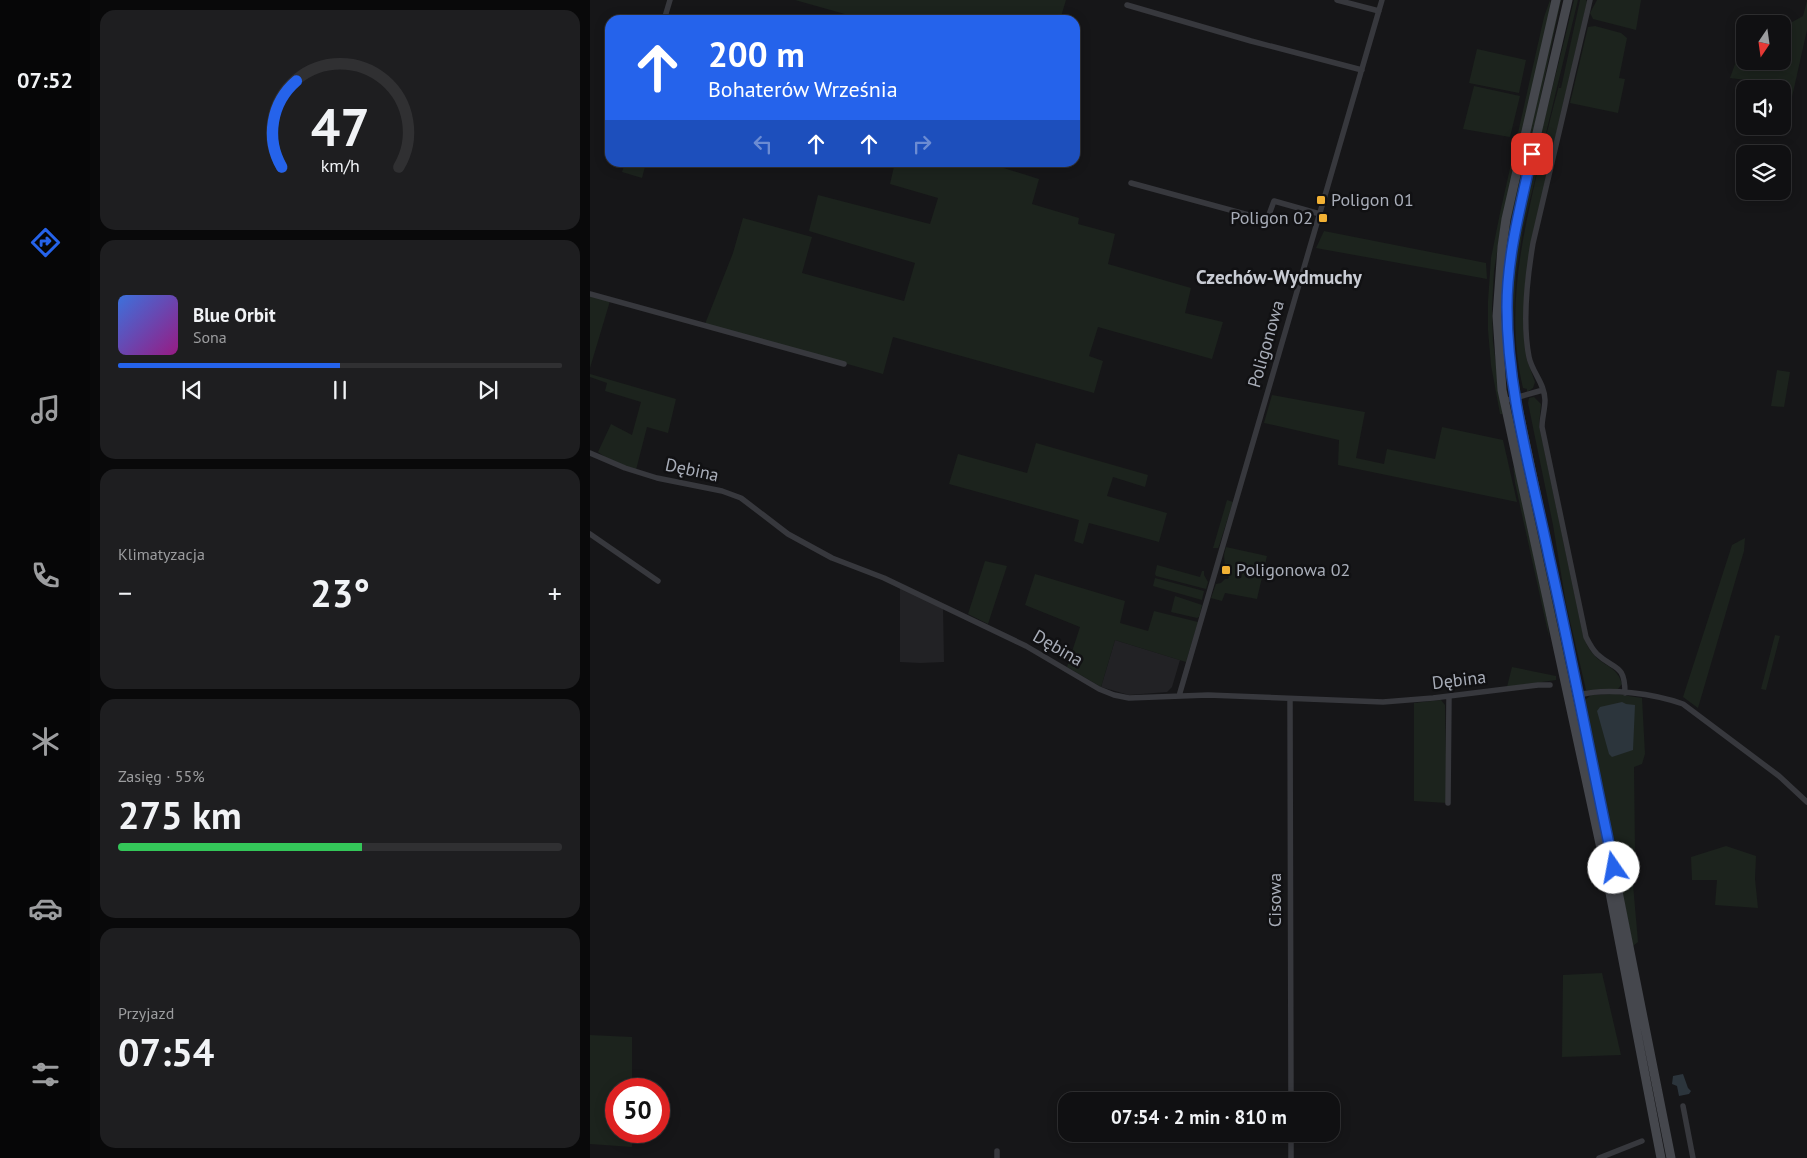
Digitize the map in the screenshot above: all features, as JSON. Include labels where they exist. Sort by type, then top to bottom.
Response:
[{"type":"main road","points":[[1556,0],[1506,219],[1502,246],[1496,316],[1502,390],[1604,867],[1661,1158]]},
{"type":"main road","points":[[1568,0],[1517,219],[1508,287],[1508,330],[1516,399],[1579,695],[1671,1158]]},
{"type":"street","points":[[666,15],[670,0]]},
{"type":"street","points":[[1337,0],[1378,11]]},
{"type":"street","name":"Poligonowa","points":[[1179,696],[1382,0]]},
{"type":"street","points":[[1590,0],[1530,262],[1527,306],[1528,352],[1531,365],[1543,390],[1545,401],[1542,427],[1586,637],[1597,654],[1615,665],[1622,674],[1625,693]]},
{"type":"street","points":[[1127,5],[1251,41],[1362,70]]},
{"type":"street","points":[[1131,183],[1267,220],[1274,201],[1320,214]]},
{"type":"street","points":[[590,294],[844,364]]},
{"type":"street","points":[[1504,401],[1543,390]]},
{"type":"street","name":"Dębina","points":[[590,455],[657,478],[722,491],[741,498],[788,534],[832,558],[884,578],[1026,646],[1107,693],[1129,698],[1187,695],[1383,702],[1448,696],[1538,684],[1550,686]]},
{"type":"street","points":[[590,534],[658,581]]},
{"type":"street","points":[[1183,686],[1187,695]]},
{"type":"street","points":[[1579,695],[1599,691],[1625,693],[1671,700],[1682,704],[1779,776],[1807,802]]},
{"type":"street","points":[[1448,696],[1448,803]]},
{"type":"street","name":"Cisowa","points":[[1290,699],[1291,1092]]},
{"type":"street","points":[[1683,1106],[1693,1158]]},
{"type":"street","points":[[1599,1158],[1642,1141]]},
{"type":"street","points":[[1291,1142],[1292,1158]]},
{"type":"shaded area","points":[[795,0],[1066,0],[1062,15],[848,15]]},
{"type":"shaded area","points":[[1550,0],[1551,7],[1502,220],[1494,271],[1492,306],[1493,342],[1503,414],[1500,414],[1491,365],[1488,330],[1491,258],[1544,17]]},
{"type":"shaded area","points":[[1560,0],[1505,267],[1503,323],[1509,388],[1502,323],[1506,237]]},
{"type":"shaded area","points":[[1574,0],[1578,0],[1523,229],[1516,275],[1513,336],[1511,291],[1518,236],[1534,159]]},
{"type":"shaded area","points":[[1580,0],[1586,0],[1587,2],[1531,242],[1526,357],[1535,382],[1533,388],[1527,392],[1527,389],[1523,388],[1516,335],[1515,309],[1520,256],[1536,178],[1561,78],[1559,88],[1561,88]]},
{"type":"shaded area","points":[[1597,0],[1641,0],[1636,30],[1593,19],[1590,13]]},
{"type":"shaded area","points":[[1807,1],[1807,30],[1792,97],[1791,80],[1730,78],[1736,62],[1736,70],[1791,70],[1791,23],[1803,16]]},
{"type":"shaded area","points":[[1595,26],[1621,33],[1627,38],[1619,78],[1625,79],[1618,113],[1570,103],[1588,27]]},
{"type":"shaded area","points":[[1477,49],[1526,60],[1519,93],[1469,83]]},
{"type":"shaded area","points":[[1474,86],[1520,96],[1510,137],[1463,129]]},
{"type":"shaded area","points":[[624,167],[645,167],[642,178],[622,172]]},
{"type":"shaded area","points":[[894,167],[1001,167],[1039,179],[1032,204],[1079,218],[1078,224],[1115,234],[1108,264],[1191,288],[1185,313],[1223,322],[1212,359],[1098,327],[1089,356],[1103,361],[1094,393],[893,337],[883,374],[705,324],[733,253],[743,218],[812,237],[802,273],[904,301],[915,263],[809,231],[818,195],[930,224],[938,198],[890,184]]},
{"type":"shaded area","points":[[1324,231],[1486,263],[1487,279],[1316,248]]},
{"type":"shaded area","points":[[590,296],[610,301],[590,368]]},
{"type":"shaded area","points":[[1777,370],[1790,372],[1784,407],[1771,406]]},
{"type":"shaded area","points":[[590,374],[676,399],[668,433],[647,427],[636,470],[605,457],[598,452],[611,424],[632,435],[641,402],[605,391],[607,383],[590,377]]},
{"type":"shaded area","points":[[1272,395],[1365,412],[1356,458],[1384,464],[1387,449],[1435,459],[1442,427],[1503,440],[1517,502],[1338,465],[1339,440],[1264,423]]},
{"type":"shaded area","points":[[1534,397],[1541,404],[1539,425],[1583,635],[1593,654],[1618,675],[1622,684],[1617,690],[1586,690],[1566,604],[1553,525],[1528,403],[1529,398]]},
{"type":"shaded area","points":[[1515,415],[1572,680],[1567,680],[1511,416]]},
{"type":"shaded area","points":[[1036,443],[1148,475],[1145,487],[1113,477],[1107,496],[1167,513],[1159,542],[1089,523],[1083,544],[1074,541],[1079,520],[949,484],[958,454],[1027,473]]},
{"type":"shaded area","points":[[1513,466],[1548,624],[1549,637],[1515,483]]},
{"type":"shaded area","points":[[1227,500],[1233,502],[1219,546],[1218,548],[1213,548]]},
{"type":"shaded area","points":[[1745,538],[1744,551],[1698,708],[1683,697],[1732,545]]},
{"type":"shaded area","points":[[1226,547],[1267,556],[1257,599],[1225,593],[1222,601],[1211,598],[1216,584],[1229,577],[1226,574],[1228,573],[1227,568],[1225,568],[1224,555]]},
{"type":"shaded area","points":[[985,561],[1007,566],[988,624],[968,614]]},
{"type":"shaded area","points":[[1157,565],[1200,577],[1202,571],[1204,571],[1208,582],[1206,589],[1156,576]]},
{"type":"shaded area","points":[[1035,574],[1125,601],[1120,623],[1148,631],[1154,611],[1198,622],[1186,662],[1115,640],[1101,687],[1067,667],[1080,627],[1025,605]]},
{"type":"shaded area","points":[[1155,578],[1204,591],[1202,600],[1153,586]]},
{"type":"shaded area","points":[[900,588],[943,606],[944,662],[900,662]]},
{"type":"shaded area","points":[[1175,596],[1202,605],[1199,617],[1171,612]]},
{"type":"shaded area","points":[[1775,635],[1780,636],[1766,690],[1761,689]]},
{"type":"shaded area","points":[[1115,640],[1180,660],[1172,687],[1167,692],[1129,695],[1101,687]]},
{"type":"shaded area","points":[[1512,667],[1556,676],[1556,680],[1507,687]]},
{"type":"shaded area","points":[[1616,694],[1642,698],[1645,754],[1642,764],[1634,767],[1636,858],[1631,861],[1638,942],[1633,946],[1585,700],[1591,695]]},
{"type":"shaded area","points":[[1441,700],[1445,705],[1447,803],[1414,801],[1414,703]]},
{"type":"shaded area","points":[[1622,702],[1635,705],[1633,750],[1612,757],[1609,754],[1597,711],[1600,707]]},
{"type":"shaded area","points":[[1726,846],[1756,856],[1755,879],[1758,908],[1715,905],[1717,880],[1692,880],[1691,857]]},
{"type":"shaded area","points":[[1602,973],[1621,1055],[1562,1057],[1563,975]]},
{"type":"shaded area","points":[[590,1035],[632,1037],[632,1078],[605,1078],[605,1143],[632,1143],[632,1147],[590,1144]]},
{"type":"shaded area","points":[[1683,1074],[1691,1091],[1689,1094],[1679,1096],[1677,1086],[1672,1084],[1673,1076]]},
{"type":"place","name":"Poligon 01","points":[[1321,200]]},
{"type":"place","name":"Poligon 02","points":[[1323,218]]},
{"type":"place","name":"Poligonowa 02","points":[[1226,570]]},
{"type":"district","name":"Czechów-Wydmuchy","points":[[1279,277]]},
{"type":"route","points":[[1532,154],[1511,254],[1507,306],[1509,348],[1518,412],[1614,868]]}]
